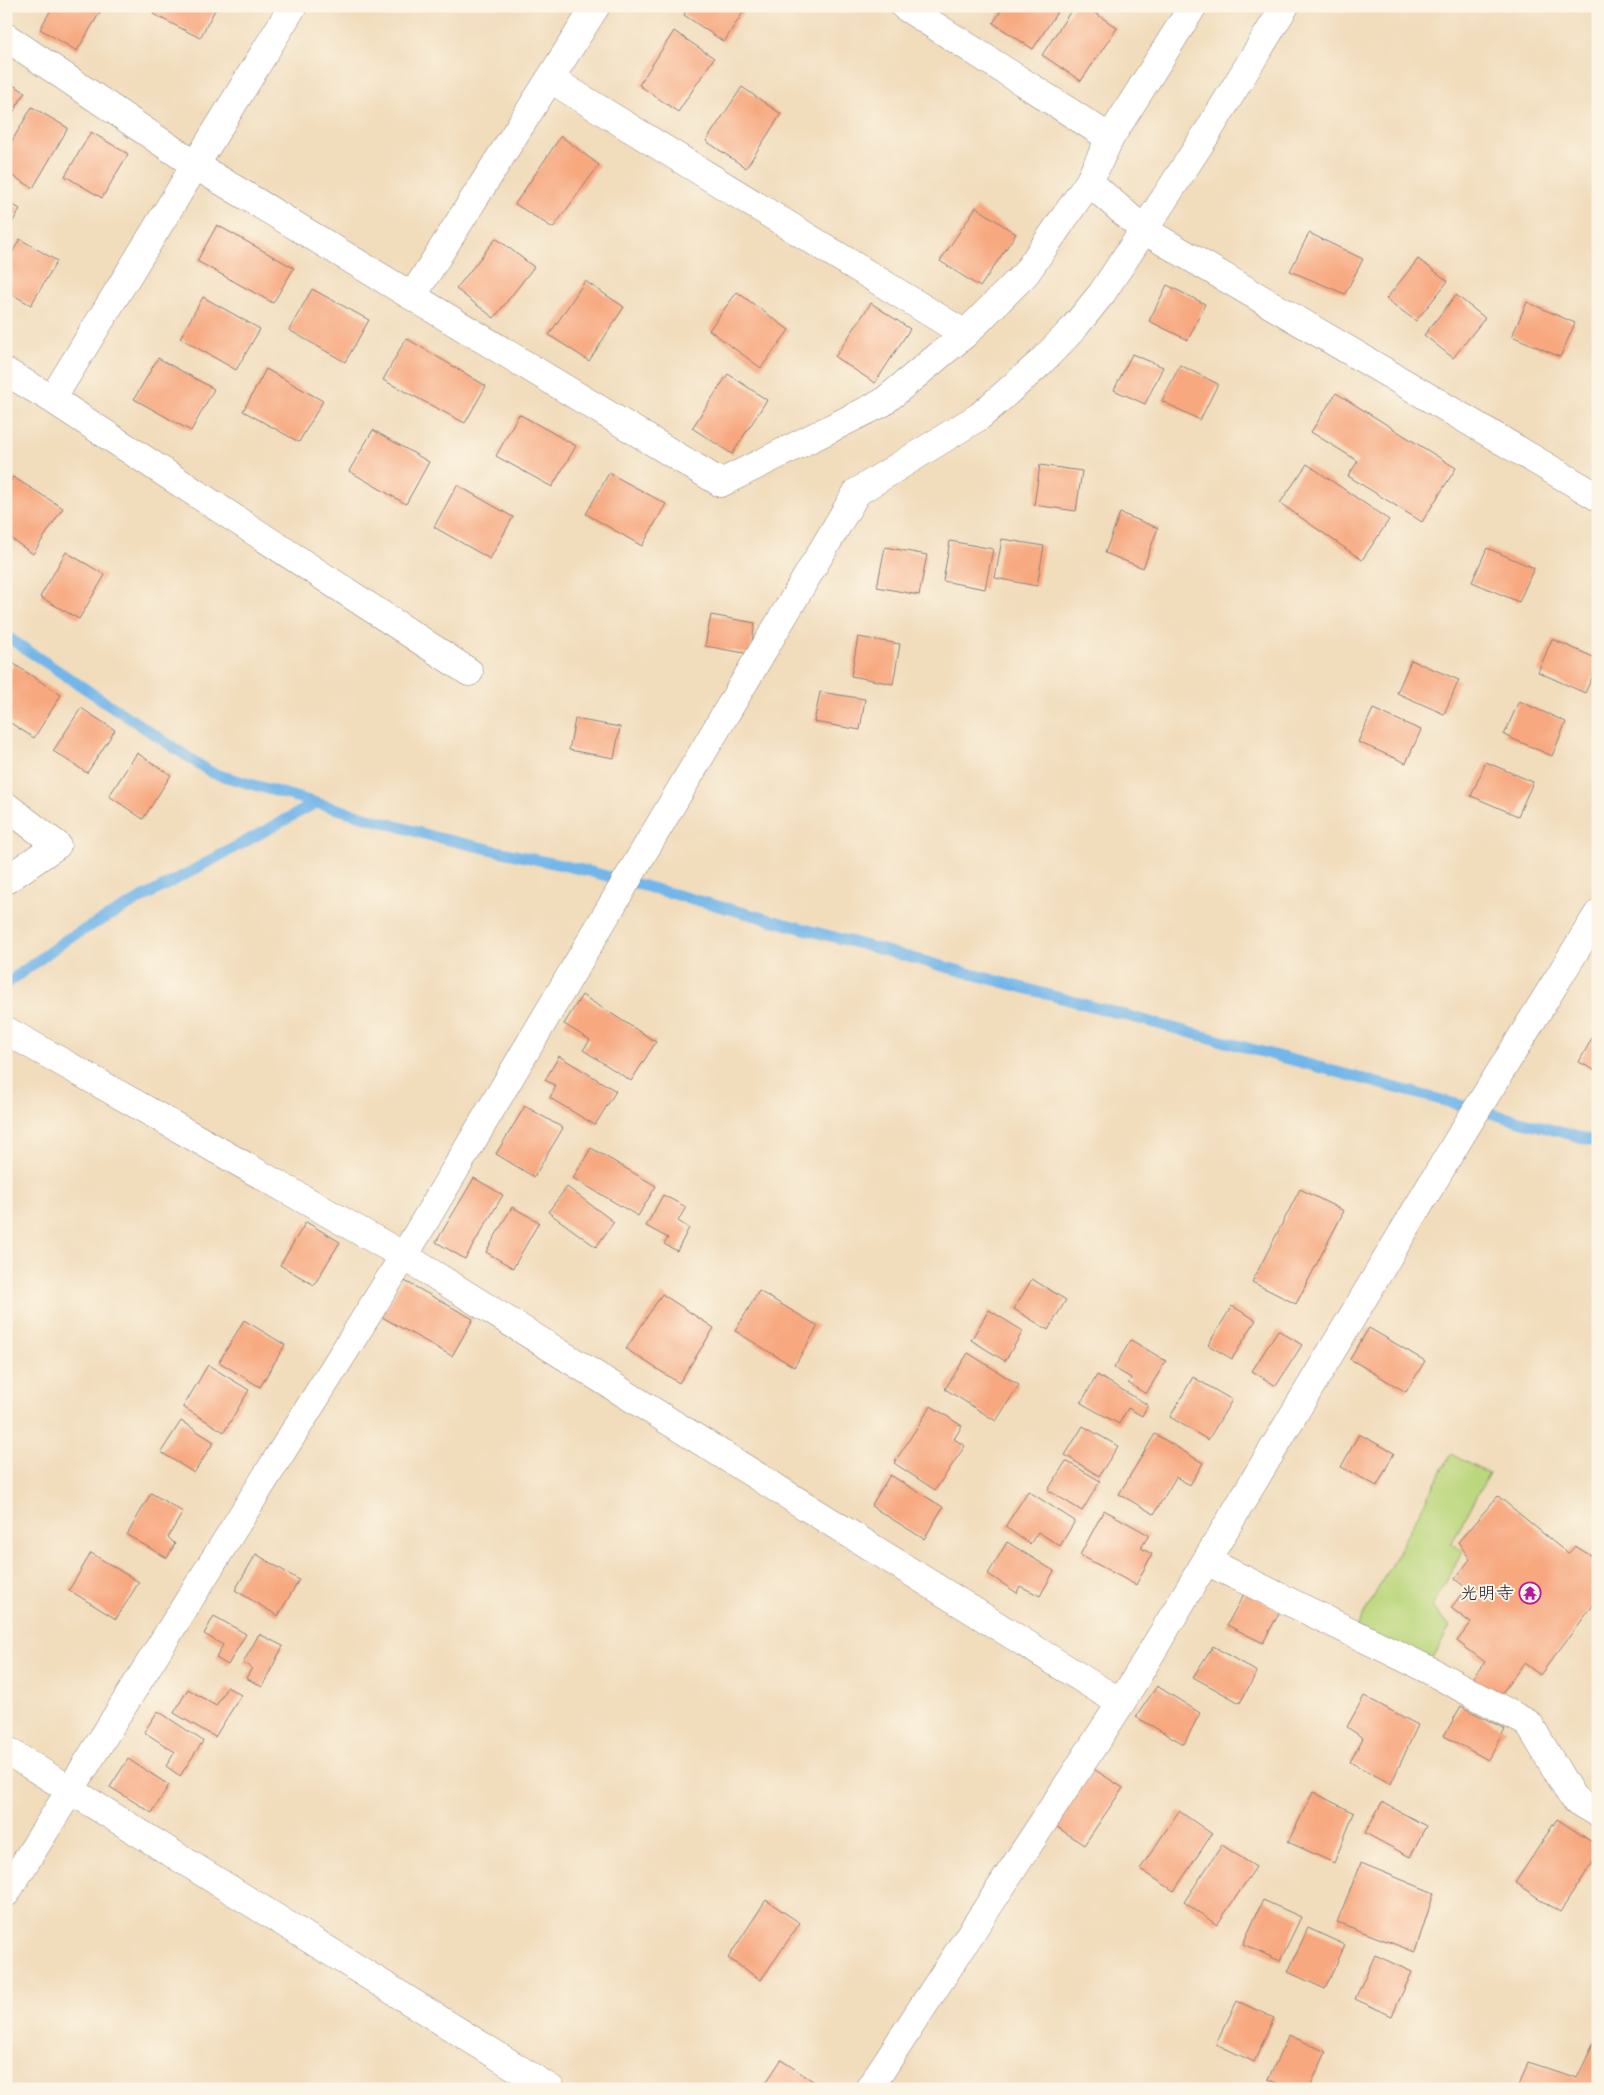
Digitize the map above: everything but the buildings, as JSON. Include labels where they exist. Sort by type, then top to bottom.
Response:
[{"type":"street","points":[[52,399],[294,6]]},
{"type":"street","points":[[413,296],[552,80],[596,6]]},
{"type":"street","points":[[904,6],[1110,138]]},
{"type":"street","points":[[6,37],[195,166],[721,483],[882,403],[965,334],[1026,272],[1089,182],[1110,138],[1192,6]]},
{"type":"street","points":[[6,1893],[404,1256],[857,492],[980,416],[1039,364],[1072,330],[1102,293],[1144,230],[1207,133],[1285,6]]},
{"type":"street","points":[[552,80],[965,334]]},
{"type":"street","points":[[1089,182],[1144,230],[1598,497]]},
{"type":"street","points":[[6,372],[52,399],[469,672]]},
{"type":"street","points":[[6,806],[57,844],[6,880]]},
{"type":"street","points":[[869,2089],[1121,1703],[1461,1135],[1598,914]]},
{"type":"street","points":[[7,1031],[404,1256],[1121,1703]]},
{"type":"street","points":[[1206,1561],[1427,1669],[1529,1724],[1573,1798],[1598,1813]]},
{"type":"street","points":[[6,1750],[551,2089]]},
{"type":"green space","points":[[1451,1454],[1489,1474],[1451,1544],[1463,1551],[1432,1607],[1450,1627],[1427,1669],[1355,1631]]},
{"type":"waterway","points":[[6,636],[212,773],[435,837],[588,871],[1598,1142]]},
{"type":"waterway","points":[[6,984],[67,939],[316,803]]},
{"type":"place","name":"光明寺","points":[[1530,1593]]}]
